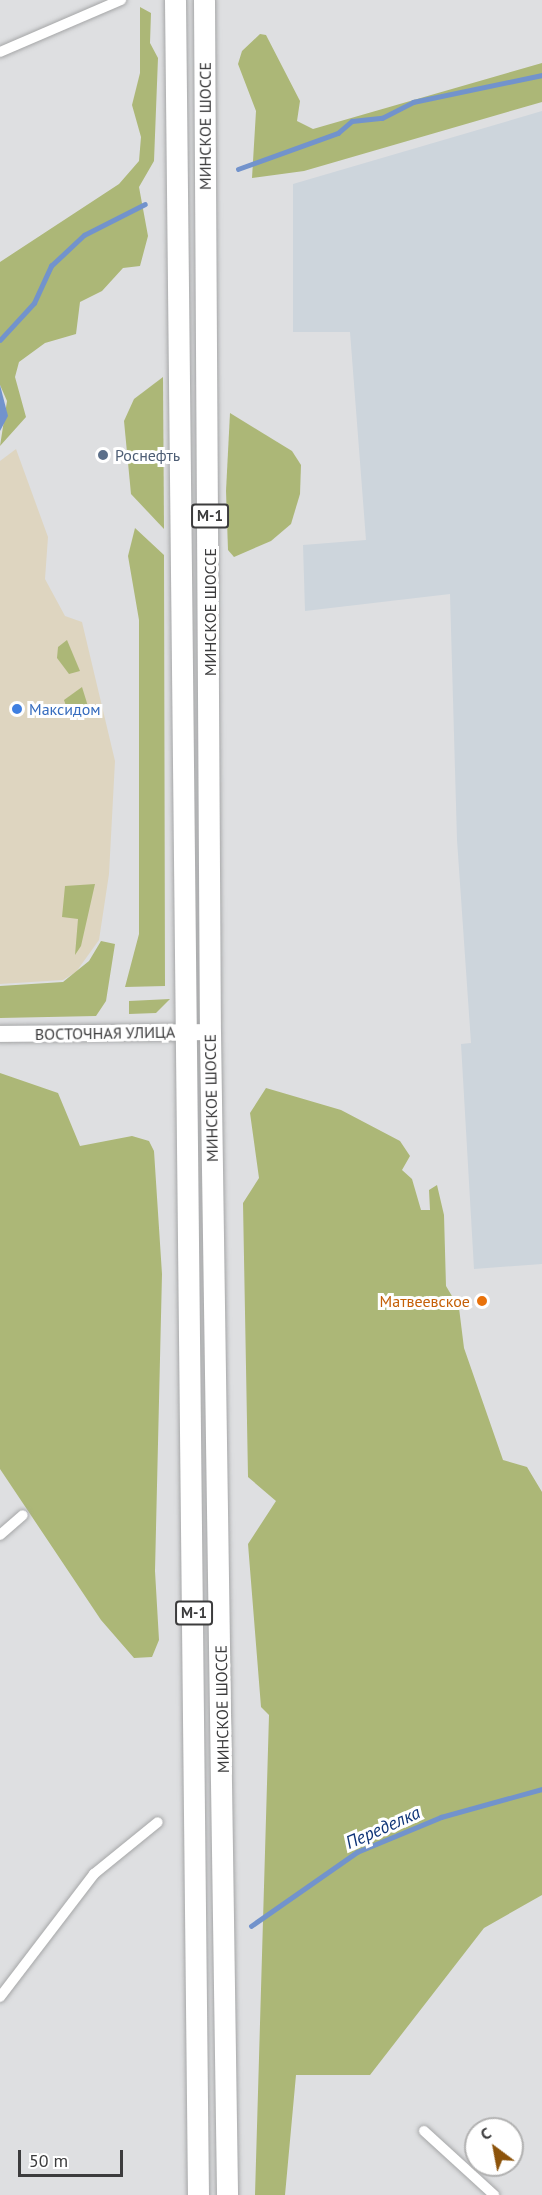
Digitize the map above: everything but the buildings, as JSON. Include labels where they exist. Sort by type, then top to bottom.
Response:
[{"type":"highway","name":"МИНСКОЕ ШОССЕ","points":[[175,0],[184,1032],[198,2195]]},
{"type":"highway","name":"МИНСКОЕ ШОССЕ","points":[[204,0],[210,1032],[227,2195]]},
{"type":"street","points":[[0,52],[121,0]]},
{"type":"street","name":"ВОСТОЧНАЯ УЛИЦА","points":[[0,1034],[210,1032]]},
{"type":"street","points":[[188,1273],[201,1260],[214,1272]]},
{"type":"street","points":[[0,1535],[22,1515]]},
{"type":"street","points":[[0,1997],[94,1874],[158,1822]]},
{"type":"street","points":[[424,2131],[494,2195]]},
{"type":"shaded area","name":"Матвеевское","points":[[542,111],[542,1264],[474,1269],[461,1044],[471,1043],[457,840],[450,594],[305,611],[303,545],[366,540],[350,332],[293,332],[293,184]]},
{"type":"shaded area","points":[[16,449],[48,537],[45,579],[65,616],[82,622],[115,761],[109,874],[99,940],[76,972],[63,980],[0,984],[0,461]]},
{"type":"green space","points":[[140,7],[151,13],[150,43],[158,58],[154,161],[139,187],[148,236],[140,266],[123,268],[102,291],[80,302],[76,334],[45,343],[19,362],[15,377],[26,417],[0,446],[7,401],[0,385],[0,262],[119,184],[139,161],[141,137],[132,105],[140,73]]},
{"type":"green space","points":[[260,34],[266,35],[300,101],[297,121],[313,129],[542,63],[542,102],[304,171],[252,178],[256,111],[238,64],[242,51]]},
{"type":"green space","points":[[163,377],[164,529],[131,494],[124,421],[134,399]]},
{"type":"green space","points":[[230,413],[292,451],[301,465],[300,494],[291,524],[271,541],[234,557],[228,550],[226,491]]},
{"type":"green space","points":[[135,528],[164,555],[165,986],[125,987],[139,934],[139,620],[128,556]]},
{"type":"green space","points":[[67,640],[80,671],[69,674],[57,658],[58,647]]},
{"type":"green space","points":[[82,687],[91,716],[70,718],[64,700]]},
{"type":"green space","points":[[95,884],[81,946],[75,955],[78,919],[62,917],[65,886]]},
{"type":"green space","points":[[101,941],[115,944],[106,1001],[96,1016],[0,1018],[0,986],[63,982],[89,961]]},
{"type":"green space","points":[[170,999],[156,1013],[129,1014],[129,1001]]},
{"type":"green space","points":[[0,1073],[58,1093],[80,1146],[132,1136],[149,1141],[154,1151],[162,1274],[155,1571],[159,1640],[152,1657],[134,1658],[101,1620],[0,1469]]},
{"type":"green space","points":[[266,1088],[341,1110],[400,1141],[410,1156],[402,1170],[412,1179],[421,1210],[430,1210],[429,1190],[437,1185],[444,1215],[446,1286],[459,1308],[464,1348],[503,1460],[527,1467],[542,1492],[542,1895],[484,1928],[370,2075],[296,2075],[285,2195],[255,2195],[269,1715],[261,1707],[248,1544],[276,1501],[248,1477],[243,1203],[259,1178],[250,1113]]},
{"type":"water","points":[[0,385],[8,416],[0,431]]},
{"type":"waterway","points":[[238,169],[338,133],[352,121],[382,118],[413,102],[542,75]]},
{"type":"waterway","points":[[0,340],[34,303],[51,266],[84,235],[145,204]]},
{"type":"waterway","name":"Переделка","points":[[251,1926],[357,1852],[441,1817],[542,1789]]},
{"type":"place","name":"Роснефть","points":[[103,455]]},
{"type":"place","name":"Максидом","points":[[17,709]]},
{"type":"place","name":"Матвеевское","points":[[482,1301]]}]
